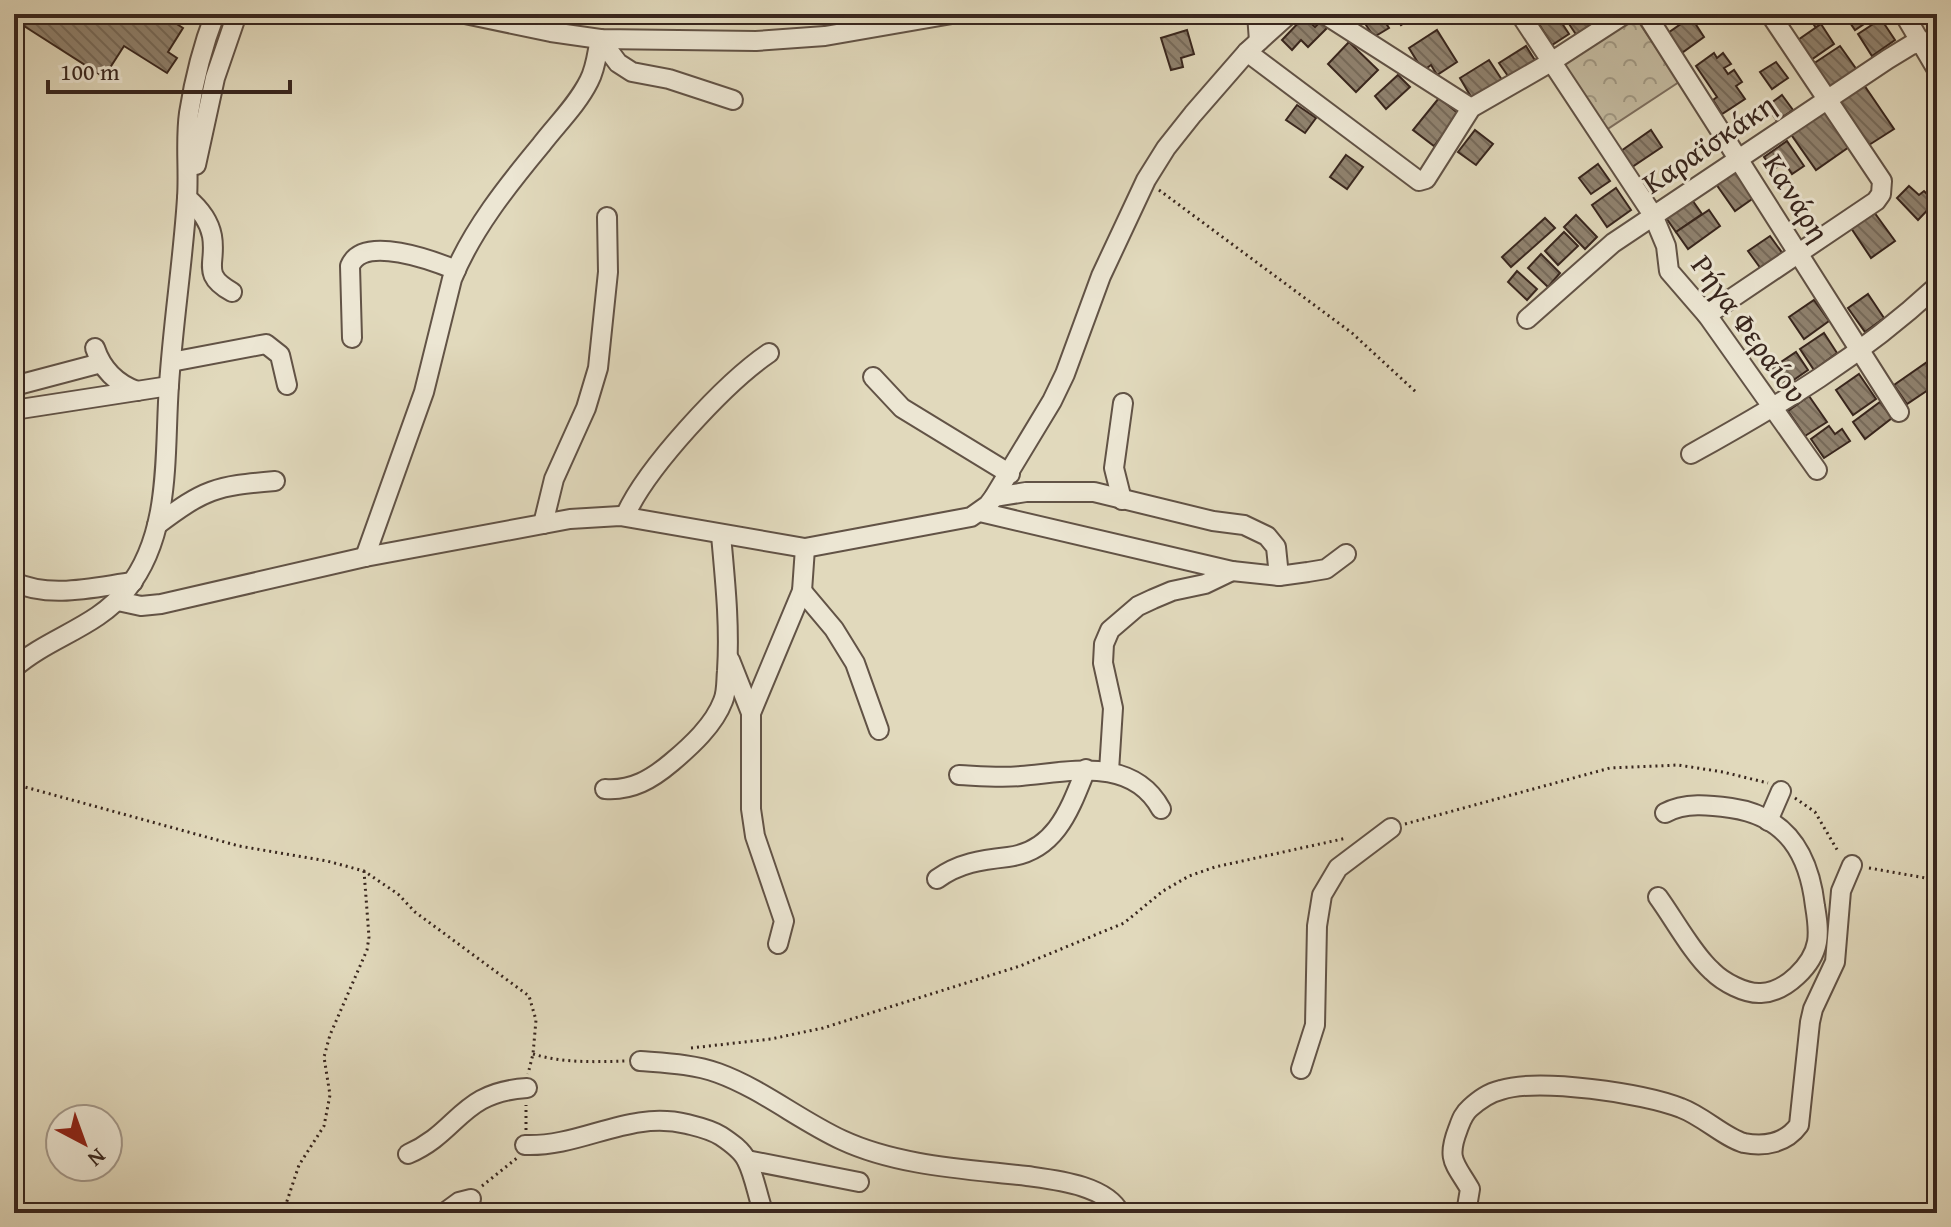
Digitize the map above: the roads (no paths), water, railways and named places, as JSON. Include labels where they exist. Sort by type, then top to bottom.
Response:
[{"type":"street","points":[[200,14],[208,33]]},
{"type":"street","points":[[14,668],[35,652],[93,621],[118,601],[148,556],[157,525],[187,198],[189,114],[215,14]]},
{"type":"street","points":[[187,198],[215,78],[229,32],[239,14]]},
{"type":"street","points":[[465,14],[600,39],[804,39],[952,14]]},
{"type":"street","points":[[1253,46],[1257,14]]},
{"type":"street","points":[[118,601],[141,606],[161,604],[365,557],[597,516],[625,516],[805,548],[957,520],[980,512],[1010,474],[1065,374],[1101,276],[1146,180],[1193,114],[1253,46],[1289,14]]},
{"type":"street","points":[[1324,14],[1471,108]]},
{"type":"street","name":"Ρήγα Φεραίου","points":[[1520,14],[1653,215],[1666,246],[1667,269],[1707,315],[1817,470]]},
{"type":"street","points":[[1253,46],[1419,181],[1426,179],[1471,108],[1551,62],[1625,14]]},
{"type":"street","name":"Κανάρη","points":[[1646,14],[1899,412]]},
{"type":"street","points":[[1707,315],[1876,201],[1883,188],[1882,181],[1770,14]]},
{"type":"street","points":[[1904,14],[1929,40],[1937,70]]},
{"type":"street","points":[[600,39],[618,63],[632,72],[669,79],[733,100]]},
{"type":"street","points":[[365,557],[424,392],[456,270],[469,242],[491,211],[578,100],[593,71],[600,39]]},
{"type":"street","name":"Καραϊσκάκη","points":[[1527,319],[1598,255],[1653,215],[1826,98],[1888,59],[1929,40]]},
{"type":"street","points":[[187,198],[199,208],[211,230],[213,277],[219,285],[232,292]]},
{"type":"street","points":[[543,524],[554,479],[586,408],[598,368],[608,272],[607,217]]},
{"type":"street","points":[[352,338],[350,266],[353,260],[363,254],[401,252],[418,255],[456,270]]},
{"type":"street","points":[[1691,454],[1774,409],[1861,351],[1935,293]]},
{"type":"street","points":[[171,362],[266,344],[280,355],[287,385]]},
{"type":"street","points":[[625,516],[631,503],[683,435],[746,369],[769,353]]},
{"type":"street","points":[[14,386],[98,355],[120,383],[137,391]]},
{"type":"street","points":[[873,377],[902,408],[1010,474]]},
{"type":"street","points":[[14,410],[169,386]]},
{"type":"street","points":[[1122,500],[1114,468],[1123,403]]},
{"type":"street","points":[[157,525],[207,491],[275,481]]},
{"type":"street","points":[[994,497],[1065,491],[1094,492],[1213,521],[1244,525],[1267,536],[1276,547],[1279,576]]},
{"type":"street","points":[[980,512],[1232,571],[1279,576],[1326,569],[1346,554]]},
{"type":"street","points":[[605,789],[633,786],[654,777],[697,739],[724,701],[728,656],[721,535]]},
{"type":"street","points":[[751,713],[802,591],[805,548]]},
{"type":"street","points":[[1109,771],[1113,708],[1103,663],[1104,644],[1110,630],[1138,606],[1172,591],[1205,584],[1232,571]]},
{"type":"street","points":[[14,582],[35,589],[60,591],[133,582]]},
{"type":"street","points":[[802,591],[834,629],[855,663],[879,730]]},
{"type":"street","points":[[728,656],[751,713],[751,809],[755,836],[784,921],[778,944]]},
{"type":"street","points":[[937,879],[961,865],[1019,855],[1042,846],[1074,800],[1086,769]]},
{"type":"street","points":[[959,775],[1006,777],[1086,769],[1109,771],[1146,789],[1161,809]]},
{"type":"street","points":[[1768,821],[1781,791]]},
{"type":"street","points":[[1658,897],[1711,971],[1727,983],[1759,993],[1776,989],[1792,980],[1810,960],[1817,944],[1813,886],[1801,851],[1791,839],[1768,821],[1745,810],[1690,805],[1665,813]]},
{"type":"street","points":[[1301,1069],[1315,1025],[1317,926],[1322,895],[1338,868],[1391,828]]},
{"type":"street","points":[[1466,1213],[1470,1189],[1450,1149],[1462,1116],[1485,1095],[1502,1089],[1534,1087],[1633,1094],[1688,1111],[1744,1143],[1764,1144],[1790,1136],[1799,1125],[1810,1022],[1816,1001],[1835,962],[1841,891],[1852,865]]},
{"type":"street","points":[[640,1061],[716,1072],[744,1084],[841,1140],[867,1149],[958,1168],[1043,1178],[1079,1187],[1108,1198],[1120,1213]]},
{"type":"street","points":[[408,1154],[430,1141],[468,1107],[486,1096],[507,1089],[527,1088]]},
{"type":"street","points":[[525,1145],[548,1146],[569,1142],[634,1121],[669,1120],[711,1129],[733,1144],[747,1160],[762,1208]]},
{"type":"street","points":[[747,1160],[859,1182]]},
{"type":"street","points":[[444,1213],[459,1202],[471,1199]]}]
